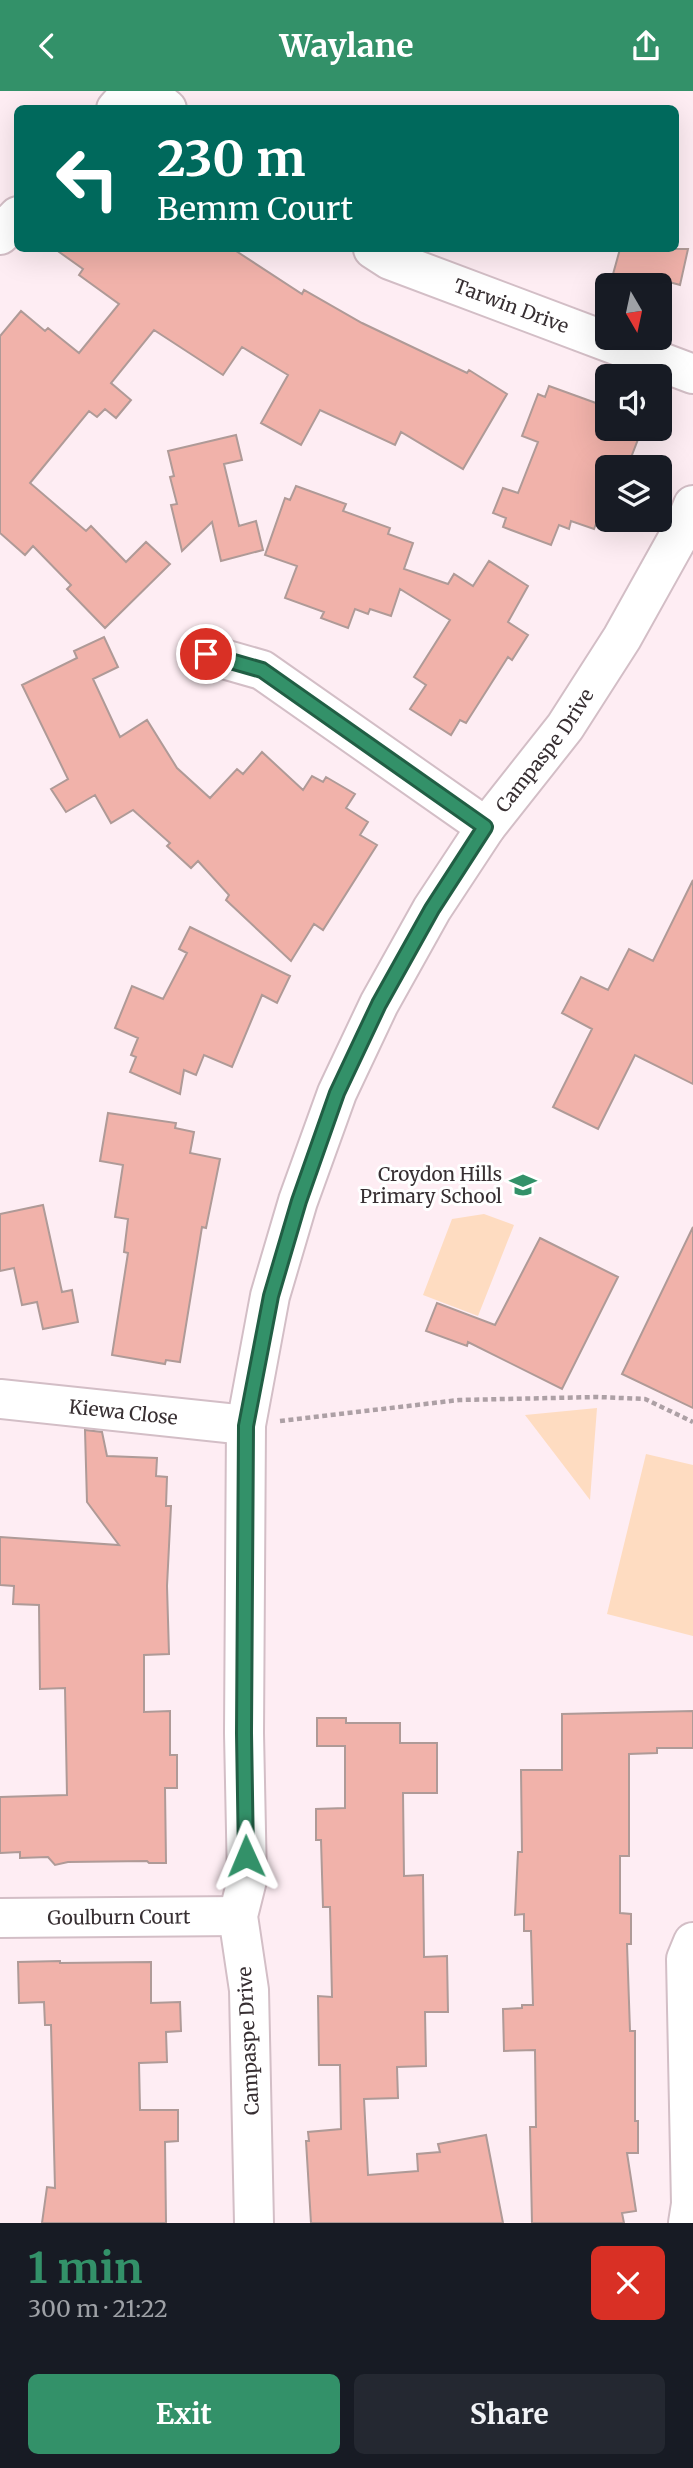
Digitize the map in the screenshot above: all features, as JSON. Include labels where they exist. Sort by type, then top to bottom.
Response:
[{"type":"street","points":[[120,105],[132,91]]},
{"type":"street","points":[[145,91],[162,105]]},
{"type":"street","points":[[0,235],[14,220]]},
{"type":"street","name":"Tarwin Drive","points":[[378,252],[390,260],[693,374]]},
{"type":"street","name":"Campaspe Drive","points":[[254,2223],[249,1990],[238,1916],[247,1880],[244,1733],[246,1426],[271,1296],[299,1201],[337,1093],[379,1004],[432,909],[485,827],[565,727],[622,638],[685,525],[693,505]]},
{"type":"street","points":[[206,654],[262,670],[485,827]]},
{"type":"street","name":"Kiewa Close","points":[[0,1399],[246,1426]]},
{"type":"street","name":"Goulburn Court","points":[[0,1918],[238,1916]]},
{"type":"street","points":[[688,2223],[691,2204],[686,1959],[693,1942]]},
{"type":"path","points":[[246,1426],[459,1400],[598,1397],[645,1399],[693,1422]]},
{"type":"shaded area","points":[[484,1214],[514,1225],[478,1316],[423,1295],[452,1219]]},
{"type":"shaded area","points":[[597,1408],[590,1500],[525,1415]]},
{"type":"shaded area","points":[[646,1454],[693,1465],[693,1636],[607,1614]]},
{"type":"building","points":[[679,249],[688,249],[680,285],[672,283],[672,273],[613,273],[619,252],[679,252]]},
{"type":"building","points":[[59,252],[238,252],[302,294],[304,290],[362,323],[467,373],[469,370],[507,394],[463,469],[401,432],[395,445],[320,410],[301,445],[261,423],[288,375],[242,347],[223,375],[154,330],[111,383],[131,400],[116,418],[105,409],[97,417],[89,411],[30,483],[86,531],[91,526],[126,562],[146,542],[170,564],[105,628],[67,589],[71,585],[33,546],[25,555],[0,533],[0,336],[21,311],[45,331],[48,328],[79,353],[119,304],[79,275],[83,269]]},
{"type":"building","points":[[549,386],[595,403],[595,441],[637,441],[632,455],[595,455],[594,529],[571,521],[569,529],[559,525],[551,545],[503,527],[506,518],[493,513],[503,488],[518,493],[538,442],[522,436],[538,394],[545,397]]},
{"type":"building","points":[[236,435],[242,460],[224,464],[239,526],[256,521],[263,550],[221,561],[212,522],[182,551],[171,505],[177,504],[170,477],[174,476],[168,451]]},
{"type":"building","points":[[296,486],[346,504],[343,511],[390,528],[388,534],[413,543],[404,569],[448,584],[454,574],[473,586],[489,561],[528,586],[508,622],[528,635],[512,660],[508,657],[466,723],[460,720],[451,735],[410,709],[426,685],[414,677],[450,620],[400,589],[391,616],[370,609],[368,614],[355,609],[348,628],[321,618],[324,612],[285,598],[297,566],[265,555],[285,498],[290,500]]},
{"type":"building","points":[[104,637],[118,667],[93,679],[120,737],[147,720],[177,768],[210,798],[237,769],[243,774],[262,752],[303,790],[312,776],[323,782],[326,777],[355,794],[346,808],[368,822],[360,835],[377,845],[323,930],[314,924],[291,961],[226,900],[229,895],[198,861],[191,868],[167,846],[170,843],[133,810],[111,823],[95,795],[66,812],[51,789],[68,779],[22,685],[77,658],[74,651]]},
{"type":"building","points":[[693,880],[693,1084],[635,1055],[598,1129],[553,1107],[592,1029],[562,1013],[581,977],[608,990],[629,949],[653,961]]},
{"type":"building","points":[[190,927],[290,976],[277,1003],[262,995],[232,1067],[204,1055],[196,1075],[184,1070],[180,1094],[130,1072],[136,1057],[131,1055],[138,1038],[115,1028],[132,986],[163,999],[187,953],[179,949]]},
{"type":"building","points":[[108,1113],[176,1123],[175,1128],[194,1132],[190,1153],[220,1159],[206,1228],[202,1227],[180,1362],[166,1360],[165,1364],[112,1355],[128,1253],[124,1252],[128,1219],[115,1217],[123,1165],[100,1161]]},
{"type":"building","points":[[43,1205],[62,1292],[72,1290],[78,1322],[43,1329],[37,1302],[22,1305],[14,1268],[0,1271],[0,1214]]},
{"type":"building","points":[[693,1227],[693,1408],[622,1374]]},
{"type":"building","points":[[540,1238],[618,1277],[562,1389],[468,1342],[467,1346],[426,1331],[437,1303],[495,1325]]},
{"type":"building","points":[[85,1430],[102,1432],[107,1456],[157,1458],[156,1476],[167,1477],[166,1506],[171,1506],[167,1586],[169,1654],[144,1655],[144,1712],[170,1711],[170,1755],[177,1755],[177,1788],[165,1788],[166,1863],[68,1862],[55,1865],[48,1857],[20,1858],[20,1852],[0,1853],[0,1797],[67,1795],[65,1688],[40,1689],[39,1605],[13,1604],[14,1586],[0,1585],[0,1537],[119,1545],[87,1502]]},
{"type":"building","points":[[693,1711],[693,1748],[657,1748],[657,1753],[629,1754],[629,1856],[620,1856],[620,1913],[631,1914],[631,1944],[627,1944],[630,2031],[635,2031],[635,2121],[638,2121],[638,2153],[627,2153],[636,2211],[622,2213],[624,2223],[532,2223],[530,2127],[536,2127],[535,2050],[504,2051],[503,2009],[533,2005],[531,1931],[524,1931],[524,1914],[515,1915],[518,1852],[522,1852],[521,1770],[562,1770],[562,1714]]},
{"type":"building","points":[[317,1718],[346,1718],[346,1723],[400,1723],[400,1743],[437,1743],[437,1793],[403,1793],[404,1876],[423,1875],[424,1957],[447,1956],[448,2012],[425,2012],[426,2066],[397,2067],[398,2098],[364,2099],[368,2175],[418,2171],[417,2154],[440,2152],[438,2144],[486,2135],[503,2223],[311,2223],[306,2141],[309,2141],[308,2132],[341,2129],[340,2065],[319,2065],[318,1996],[332,1997],[330,1907],[323,1907],[321,1840],[316,1840],[316,1809],[345,1808],[345,1746],[317,1746]]},
{"type":"building","points":[[18,1962],[151,1962],[151,2003],[180,2002],[181,2031],[166,2032],[167,2062],[139,2063],[140,2110],[178,2110],[178,2141],[165,2142],[166,2223],[42,2223],[47,2187],[55,2188],[51,2025],[45,2025],[44,2002],[19,2003]]},
{"type":"place","name":"Croydon Hills Primary School","points":[[523,1185]]},
{"type":"route","points":[[206,654],[262,670],[485,827],[432,909],[379,1004],[337,1093],[299,1201],[271,1296],[246,1426],[246,1856]]}]
